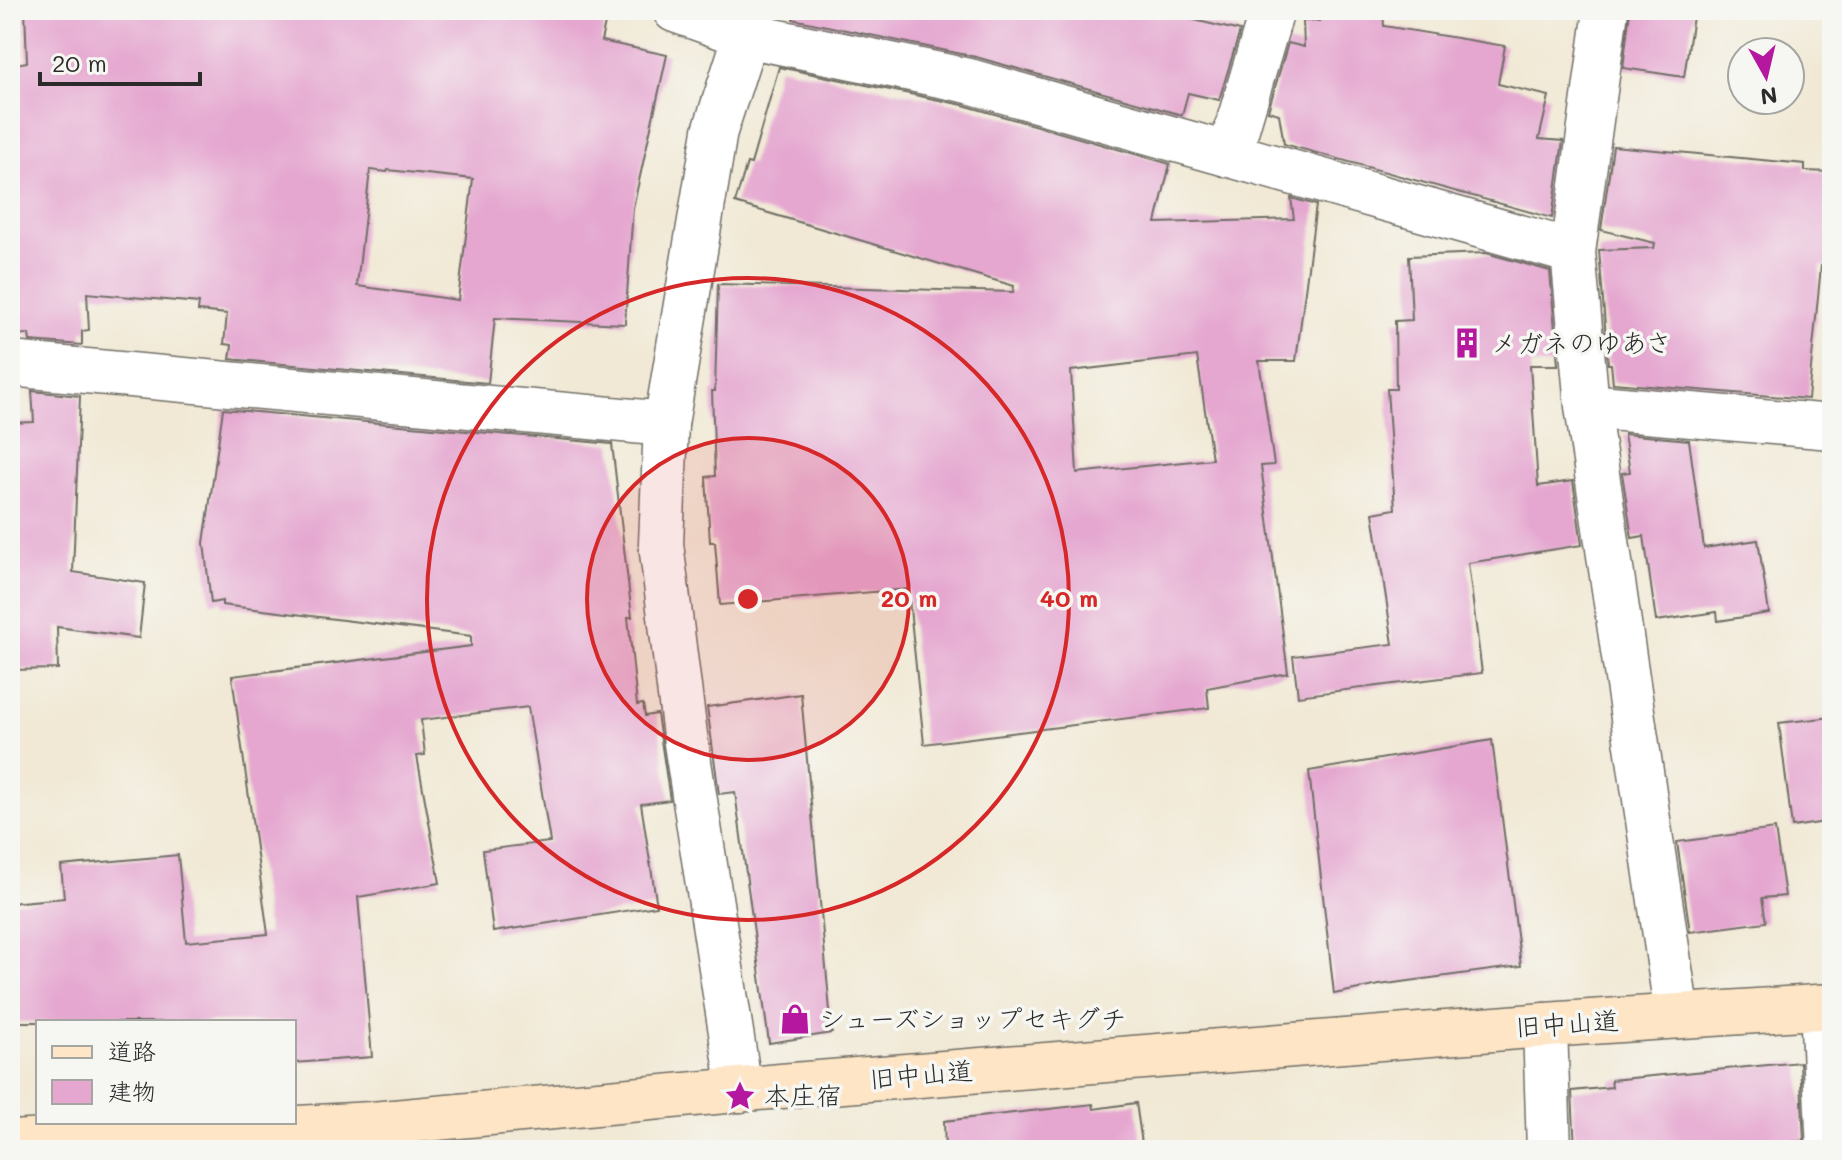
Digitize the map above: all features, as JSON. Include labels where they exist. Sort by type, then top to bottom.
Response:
[{"type":"main road","name":"旧中山道","points":[[10,1143],[372,1124],[740,1090],[1545,1025],[1827,1007]]},
{"type":"street","points":[[675,10],[750,22],[969,81],[1573,252]]},
{"type":"street","points":[[1229,155],[1272,10]]},
{"type":"street","points":[[1606,10],[1573,252],[1587,406],[1677,1016]]},
{"type":"street","points":[[740,1090],[686,743],[661,544],[666,424],[715,131],[750,22]]},
{"type":"street","points":[[10,364],[666,424]]},
{"type":"street","points":[[1587,406],[1832,427]]},
{"type":"street","points":[[1827,1007],[1829,1150]]},
{"type":"street","points":[[1545,1025],[1549,1150]]},
{"type":"building","points":[[25,10],[608,10],[601,41],[667,55],[633,208],[625,324],[495,318],[488,383],[230,359],[232,345],[224,344],[227,314],[198,311],[199,303],[87,293],[89,330],[82,331],[82,345],[30,341],[29,334],[10,335],[10,65],[27,62]],"holes":[[[370,170],[473,179],[458,300],[357,286]]]},
{"type":"building","points":[[795,10],[1153,10],[1240,31],[1219,100],[1188,93],[1182,115],[976,57],[793,19]]},
{"type":"building","points":[[1318,10],[1383,10],[1384,26],[1505,46],[1498,84],[1549,96],[1539,139],[1563,141],[1552,218],[1284,144],[1279,114],[1268,111],[1288,43],[1304,47],[1303,21],[1319,21]]},
{"type":"building","points":[[1630,10],[1694,10],[1684,77],[1623,68]]},
{"type":"building","points":[[779,67],[963,105],[1170,164],[1156,223],[1294,219],[1291,198],[1316,205],[1296,361],[1259,361],[1274,465],[1261,466],[1288,673],[1207,688],[1209,708],[924,744],[908,589],[720,605],[715,542],[710,542],[706,477],[715,476],[712,391],[715,391],[718,284],[1013,292],[1014,286],[735,203],[747,163],[751,164]],"holes":[[[1197,356],[1212,459],[1077,473],[1071,371]]]},
{"type":"building","points":[[1613,146],[1805,164],[1805,171],[1832,172],[1832,267],[1821,266],[1808,399],[1613,383],[1611,364],[1608,364],[1599,250],[1654,248],[1655,243],[1601,230]]},
{"type":"building","points":[[1486,253],[1550,271],[1558,365],[1530,365],[1538,486],[1573,481],[1582,545],[1468,563],[1482,673],[1298,696],[1293,656],[1393,644],[1373,513],[1395,509],[1387,389],[1396,389],[1395,321],[1412,320],[1409,256]]},
{"type":"building","points":[[32,391],[80,396],[73,572],[145,583],[139,638],[57,627],[58,669],[10,670],[10,423],[34,422]]},
{"type":"building","points":[[223,409],[612,444],[632,617],[628,617],[637,705],[643,704],[645,716],[657,714],[670,800],[641,804],[657,906],[493,932],[483,850],[550,842],[528,707],[421,720],[425,755],[417,756],[440,883],[358,897],[372,1057],[296,1063],[296,1020],[10,1022],[10,903],[64,898],[61,866],[178,855],[186,942],[268,934],[232,676],[471,646],[471,636],[222,605],[222,601],[211,603],[204,543]]},
{"type":"building","points":[[1624,434],[1689,440],[1704,548],[1758,540],[1769,613],[1718,621],[1717,612],[1656,621],[1644,536],[1632,538],[1622,473],[1630,472]]},
{"type":"building","points":[[801,694],[832,1033],[769,1043],[735,792],[719,794],[707,707]]},
{"type":"building","points":[[1832,717],[1832,821],[1792,827],[1779,723]]},
{"type":"building","points":[[1492,740],[1521,966],[1334,994],[1309,771]]},
{"type":"building","points":[[1775,829],[1785,896],[1762,898],[1766,922],[1690,932],[1677,842]]},
{"type":"building","points":[[1800,1062],[1804,1141],[1671,1150],[1575,1150],[1572,1091],[1612,1087],[1611,1080]]},
{"type":"building","points":[[1136,1103],[1143,1150],[945,1150],[944,1121],[1093,1104],[1094,1109]]},
{"type":"place","name":"メガネのゆあさ","points":[[1467,343]]},
{"type":"place","name":"シューズショップセキグチ","points":[[795,1019]]},
{"type":"place","name":"本庄宿","points":[[740,1096]]}]
